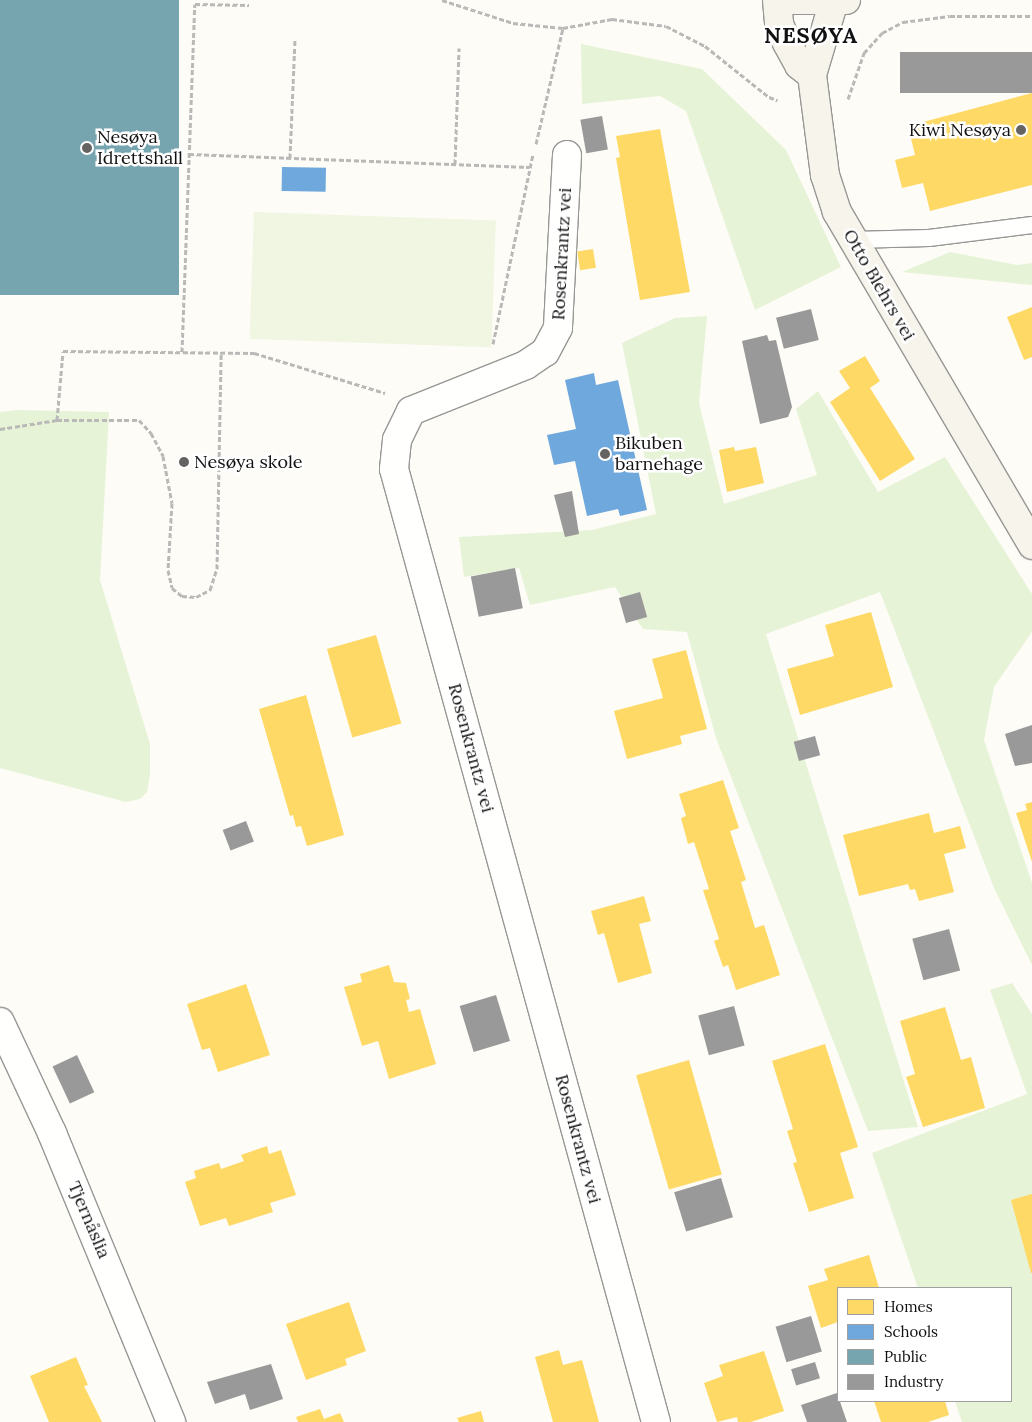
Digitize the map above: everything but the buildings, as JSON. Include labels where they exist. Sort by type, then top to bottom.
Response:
[{"type":"street","points":[[777,0],[779,24],[787,43],[799,65],[812,76]]},
{"type":"street","points":[[792,0],[846,0]]},
{"type":"street","name":"Otto Blehrs vei","points":[[834,1],[812,76],[826,175],[837,212],[1032,545]]},
{"type":"street","name":"Rosenkrantz vei","points":[[567,155],[558,328],[545,352],[526,365],[411,411],[397,440],[394,469],[656,1422]]},
{"type":"street","name":"Tjernåslia","points":[[0,1022],[52,1133],[171,1422]]},
{"type":"lane","points":[[852,240],[929,238],[1032,225]]},
{"type":"path","points":[[442,0],[512,23],[563,28],[612,19],[666,26],[705,46],[769,97],[777,100]]},
{"type":"path","points":[[182,352],[195,4],[249,5]]},
{"type":"path","points":[[842,99],[848,99],[864,53],[882,33],[903,22],[950,16],[1002,13],[1032,16]]},
{"type":"path","points":[[485,382],[530,167],[563,28]]},
{"type":"path","points":[[290,158],[295,40]]},
{"type":"path","points":[[455,165],[459,48]]},
{"type":"path","points":[[189,154],[530,167]]},
{"type":"path","points":[[57,420],[63,352],[254,353],[398,397],[411,411]]},
{"type":"path","points":[[0,429],[57,420],[139,420],[151,433],[163,456],[172,503],[168,570],[172,588],[182,596],[196,597],[210,590],[217,569],[221,353]]},
{"type":"green space","points":[[581,44],[702,69],[786,150],[841,267],[755,310],[686,111],[660,96],[582,104]]},
{"type":"green space","points":[[254,212],[496,220],[491,347],[250,339]]},
{"type":"green space","points":[[950,252],[1017,265],[1032,263],[1032,285],[902,272]]},
{"type":"green space","points":[[707,316],[699,403],[724,504],[817,475],[796,409],[818,391],[878,492],[945,457],[1032,594],[1032,632],[994,687],[984,740],[1032,883],[1032,965],[994,888],[880,592],[766,634],[918,1127],[868,1131],[716,738],[687,632],[643,629],[615,587],[530,605],[519,568],[464,577],[459,537],[592,530],[656,514],[622,343],[675,318]]},
{"type":"green space","points":[[17,410],[109,412],[100,580],[150,744],[150,775],[147,792],[140,799],[126,802],[0,768],[0,412]]},
{"type":"green space","points":[[1012,983],[1032,1014],[1032,1422],[962,1422],[955,1402],[1012,1402],[1012,1287],[918,1287],[872,1153],[1027,1094],[990,990]]},
{"type":"place","name":"Kiwi Nesøya","points":[[1021,130]]},
{"type":"place","name":"Nesøya Idrettshall","points":[[87,148]]},
{"type":"place","name":"Bikuben barnehage","points":[[605,454]]},
{"type":"place","name":"Nesøya skole","points":[[184,462]]},
{"type":"district","name":"NESØYA","points":[[811,36]]}]
